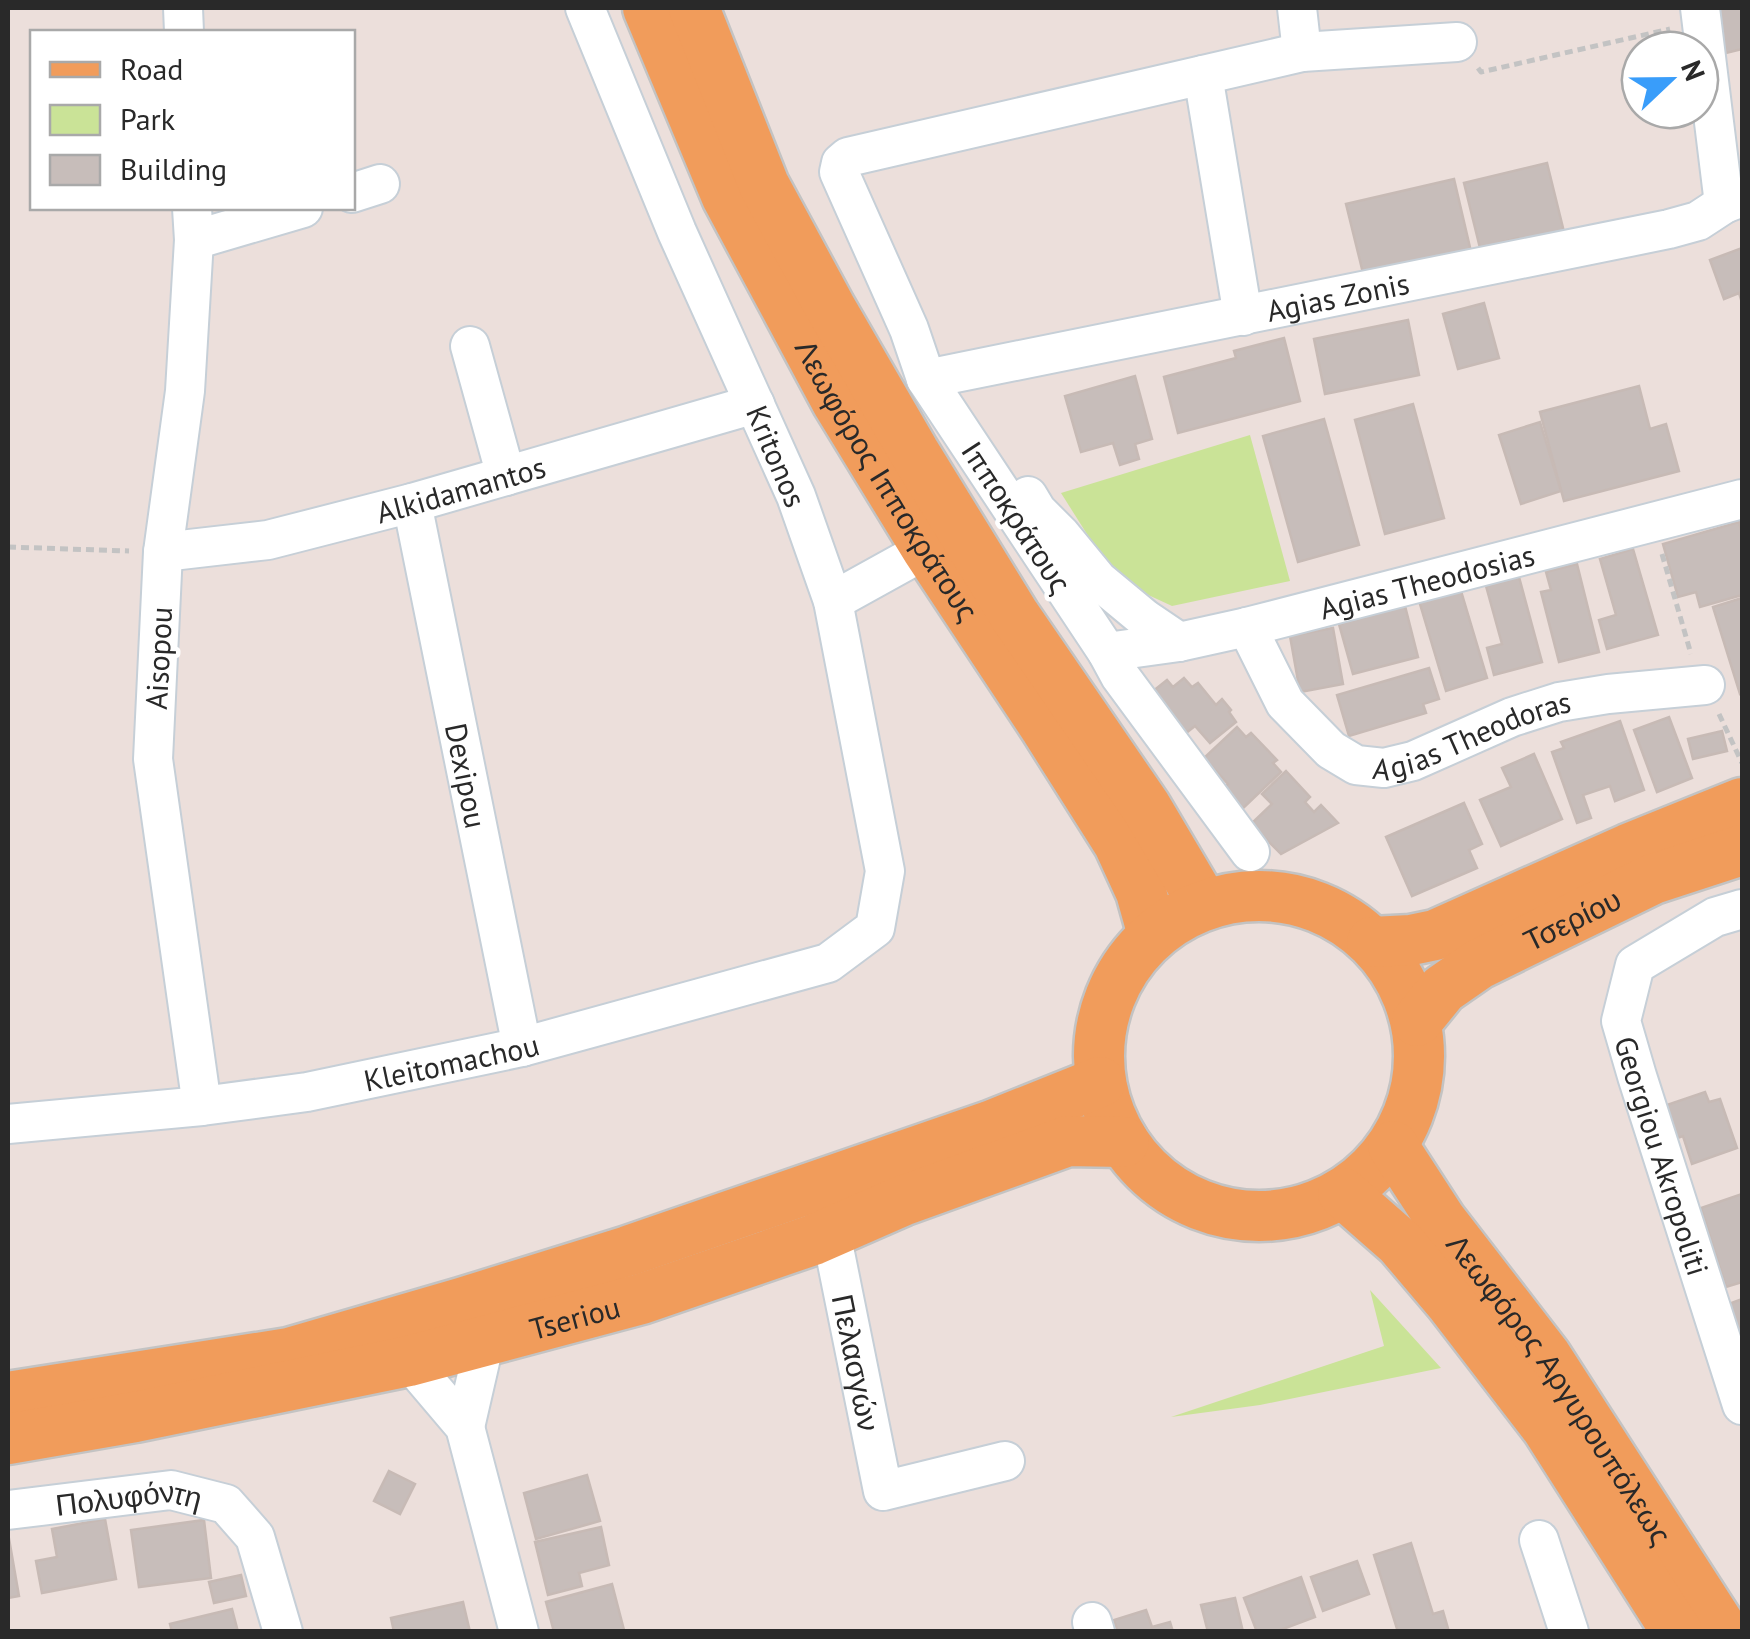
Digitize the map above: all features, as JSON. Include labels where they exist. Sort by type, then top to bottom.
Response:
[{"type":"main road","name":"Λεωφόρος Ιπποκράτους","points":[[648,8],[727,197],[836,402],[1119,844],[1141,892],[1153,935]]},
{"type":"main road","name":"Λεωφόρος Ιπποκράτους","points":[[694,8],[764,184],[830,307],[1016,616],[1146,807],[1204,904]]},
{"type":"main road","name":"Τσερίου","points":[[1372,942],[1436,936],[1628,849],[1742,803]]},
{"type":"main road","name":"Τσερίου","points":[[1417,1021],[1444,990],[1479,964],[1653,879],[1742,850]]},
{"type":"main road","points":[[1246,895],[1290,898],[1331,912],[1372,942],[1395,970],[1417,1021],[1420,1064],[1412,1107],[1393,1146],[1359,1184],[1314,1208],[1274,1217],[1232,1216],[1192,1203],[1157,1181],[1124,1142],[1109,1114],[1100,1082],[1101,1028],[1119,977],[1153,935],[1204,904],[1246,895]]},
{"type":"main road","name":"Tseriou","points":[[8,1397],[289,1352],[461,1303],[873,1168],[1051,1104],[1100,1082]]},
{"type":"main road","name":"Tseriou","points":[[8,1439],[409,1361],[641,1299],[831,1233],[902,1201],[1068,1141],[1124,1142]]},
{"type":"main road","name":"Λεωφόρος Αργυρουπόλεως","points":[[1393,1146],[1441,1220],[1546,1356],[1724,1632]]},
{"type":"main road","name":"Λεωφόρος Αργυρουπόλεως","points":[[1342,1193],[1400,1243],[1523,1396],[1677,1632]]},
{"type":"street","name":"Kritonos","points":[[585,8],[677,232],[796,496],[833,601],[885,871],[875,928]]},
{"type":"street","points":[[1297,8],[1302,52]]},
{"type":"street","points":[[1701,14],[1733,201]]},
{"type":"street","points":[[1243,316],[1203,75],[1302,52],[1458,42]]},
{"type":"street","name":"Ιπποκράτους","points":[[1203,75],[848,157],[841,162],[839,172],[926,378],[1120,676],[1250,852]]},
{"type":"street","name":"Agias Zonis","points":[[926,378],[1670,229],[1698,221],[1733,201]]},
{"type":"street","points":[[193,224],[289,210]]},
{"type":"street","name":"Aisopou","points":[[193,224],[185,390],[163,552],[153,759],[202,1106]]},
{"type":"street","points":[[470,346],[506,476]]},
{"type":"street","name":"Alkidamantos","points":[[163,552],[268,540],[412,503],[755,404]]},
{"type":"street","points":[[972,404],[1037,511],[1098,580],[1180,642]]},
{"type":"street","name":"Agias Theodosias","points":[[1107,652],[1247,627],[1742,499]]},
{"type":"street","name":"Dexipou","points":[[412,503],[522,1046]]},
{"type":"street","points":[[833,601],[927,549]]},
{"type":"street","name":"Agias Theodoras","points":[[1247,627],[1285,703],[1332,750],[1356,765],[1384,768],[1414,761],[1512,717],[1559,702],[1705,685]]},
{"type":"street","points":[[1067,692],[1107,652]]},
{"type":"street","name":"Georgiou Akropoliti","points":[[1742,908],[1714,917],[1635,965],[1621,1021],[1742,1405]]},
{"type":"street","name":"Kleitomachou","points":[[8,1124],[308,1092],[522,1046],[828,962],[875,928]]},
{"type":"street","name":"Πελασγών","points":[[831,1233],[884,1491],[1005,1461]]},
{"type":"street","points":[[465,1427],[485,1340]]},
{"type":"street","points":[[409,1361],[465,1427],[519,1632]]},
{"type":"street","name":"Πολυφόντη","points":[[8,1510],[172,1490],[226,1504],[255,1536],[283,1632]]},
{"type":"street","points":[[1539,1540],[1569,1632]]},
{"type":"path","points":[[1458,42],[1481,72],[1701,14]]},
{"type":"path","points":[[1653,522],[1686,643],[1742,764]]},
{"type":"path","points":[[8,547],[163,552]]},
{"type":"green space","points":[[1250,435],[1290,581],[1172,606],[1116,580],[1061,493]]},
{"type":"green space","points":[[1370,1290],[1441,1368],[1260,1405],[1171,1417],[1384,1346]]},
{"type":"building","points":[[1717,8],[1742,8],[1742,49],[1726,53]]},
{"type":"building","points":[[1547,163],[1565,236],[1521,247],[1518,238],[1480,248],[1464,183]]},
{"type":"building","points":[[1454,179],[1472,256],[1449,261],[1448,254],[1363,273],[1346,204]]},
{"type":"building","points":[[1742,248],[1742,303],[1739,293],[1724,299],[1710,260]]},
{"type":"building","points":[[1484,303],[1499,358],[1458,369],[1443,314]]},
{"type":"building","points":[[1408,320],[1419,375],[1325,394],[1314,339]]},
{"type":"building","points":[[1284,338],[1300,401],[1178,433],[1164,377],[1236,358],[1234,351]]},
{"type":"building","points":[[1135,376],[1152,439],[1135,444],[1139,459],[1120,465],[1113,443],[1081,452],[1065,396]]},
{"type":"building","points":[[1639,386],[1650,429],[1666,424],[1679,471],[1564,501],[1540,412]]},
{"type":"building","points":[[1413,404],[1444,518],[1385,534],[1355,420]]},
{"type":"building","points":[[1324,419],[1359,545],[1298,562],[1263,436]]},
{"type":"building","points":[[1540,422],[1561,491],[1521,504],[1499,435]]},
{"type":"building","points":[[1739,522],[1742,595],[1700,607],[1696,592],[1678,597],[1663,544]]},
{"type":"building","points":[[1633,549],[1658,635],[1607,649],[1599,620],[1616,615],[1600,559]]},
{"type":"building","points":[[1577,564],[1599,652],[1559,662],[1541,592],[1551,590],[1546,572]]},
{"type":"building","points":[[1519,577],[1542,662],[1494,675],[1487,648],[1502,644],[1486,586]]},
{"type":"building","points":[[1427,590],[1431,600],[1461,591],[1487,678],[1446,691],[1417,594]]},
{"type":"building","points":[[1742,598],[1742,693],[1740,694],[1713,607]]},
{"type":"building","points":[[1405,606],[1418,657],[1353,674],[1339,624]]},
{"type":"building","points":[[1333,628],[1343,684],[1300,692],[1290,636]]},
{"type":"building","points":[[1429,668],[1439,699],[1423,704],[1426,713],[1349,736],[1337,695]]},
{"type":"building","points":[[1184,678],[1192,687],[1198,683],[1216,705],[1222,699],[1236,722],[1210,743],[1195,726],[1181,737],[1147,696],[1167,680],[1173,687]]},
{"type":"building","points":[[1669,717],[1692,778],[1657,792],[1634,730]]},
{"type":"building","points":[[1620,721],[1644,790],[1615,801],[1610,786],[1583,795],[1591,818],[1577,823],[1552,752],[1564,748],[1561,742]]},
{"type":"building","points":[[1237,727],[1246,737],[1251,733],[1277,760],[1273,763],[1281,772],[1239,812],[1220,792],[1228,784],[1204,758]]},
{"type":"building","points":[[1722,731],[1727,751],[1693,759],[1688,739]]},
{"type":"building","points":[[1534,754],[1562,819],[1501,846],[1480,800],[1511,787],[1502,768]]},
{"type":"building","points":[[1286,771],[1310,797],[1305,802],[1314,812],[1321,805],[1338,823],[1281,854],[1251,824],[1272,804],[1262,794]]},
{"type":"building","points":[[1464,803],[1482,844],[1469,850],[1477,868],[1412,896],[1386,837]]},
{"type":"building","points":[[1705,1092],[1709,1102],[1720,1099],[1737,1148],[1692,1164],[1683,1136],[1672,1140],[1661,1107]]},
{"type":"building","points":[[1742,1194],[1742,1282],[1726,1287],[1701,1208]]},
{"type":"building","points":[[1742,1299],[1742,1372],[1718,1308]]},
{"type":"building","points":[[389,1471],[415,1484],[400,1514],[374,1501]]},
{"type":"building","points":[[587,1475],[600,1521],[536,1539],[524,1493]]},
{"type":"building","points":[[105,1519],[116,1579],[42,1593],[36,1561],[57,1557],[52,1529]]},
{"type":"building","points":[[204,1520],[211,1578],[139,1587],[131,1530]]},
{"type":"building","points":[[601,1527],[609,1565],[579,1573],[582,1586],[548,1595],[535,1542]]},
{"type":"building","points":[[8,1533],[19,1596],[8,1598]]},
{"type":"building","points":[[1411,1543],[1433,1614],[1443,1611],[1449,1632],[1398,1632],[1374,1555]]},
{"type":"building","points":[[1357,1561],[1369,1594],[1323,1611],[1311,1577]]},
{"type":"building","points":[[241,1575],[246,1596],[214,1603],[209,1582]]},
{"type":"building","points":[[1301,1577],[1315,1617],[1275,1632],[1257,1632],[1244,1598]]},
{"type":"building","points":[[612,1584],[624,1630],[554,1632],[546,1602]]},
{"type":"building","points":[[1235,1598],[1243,1632],[1208,1632],[1201,1605]]},
{"type":"building","points":[[463,1602],[470,1632],[394,1632],[391,1618]]},
{"type":"building","points":[[232,1609],[238,1632],[172,1632],[170,1624]]},
{"type":"building","points":[[1146,1610],[1152,1627],[1170,1622],[1173,1632],[1118,1632],[1114,1620]]}]
